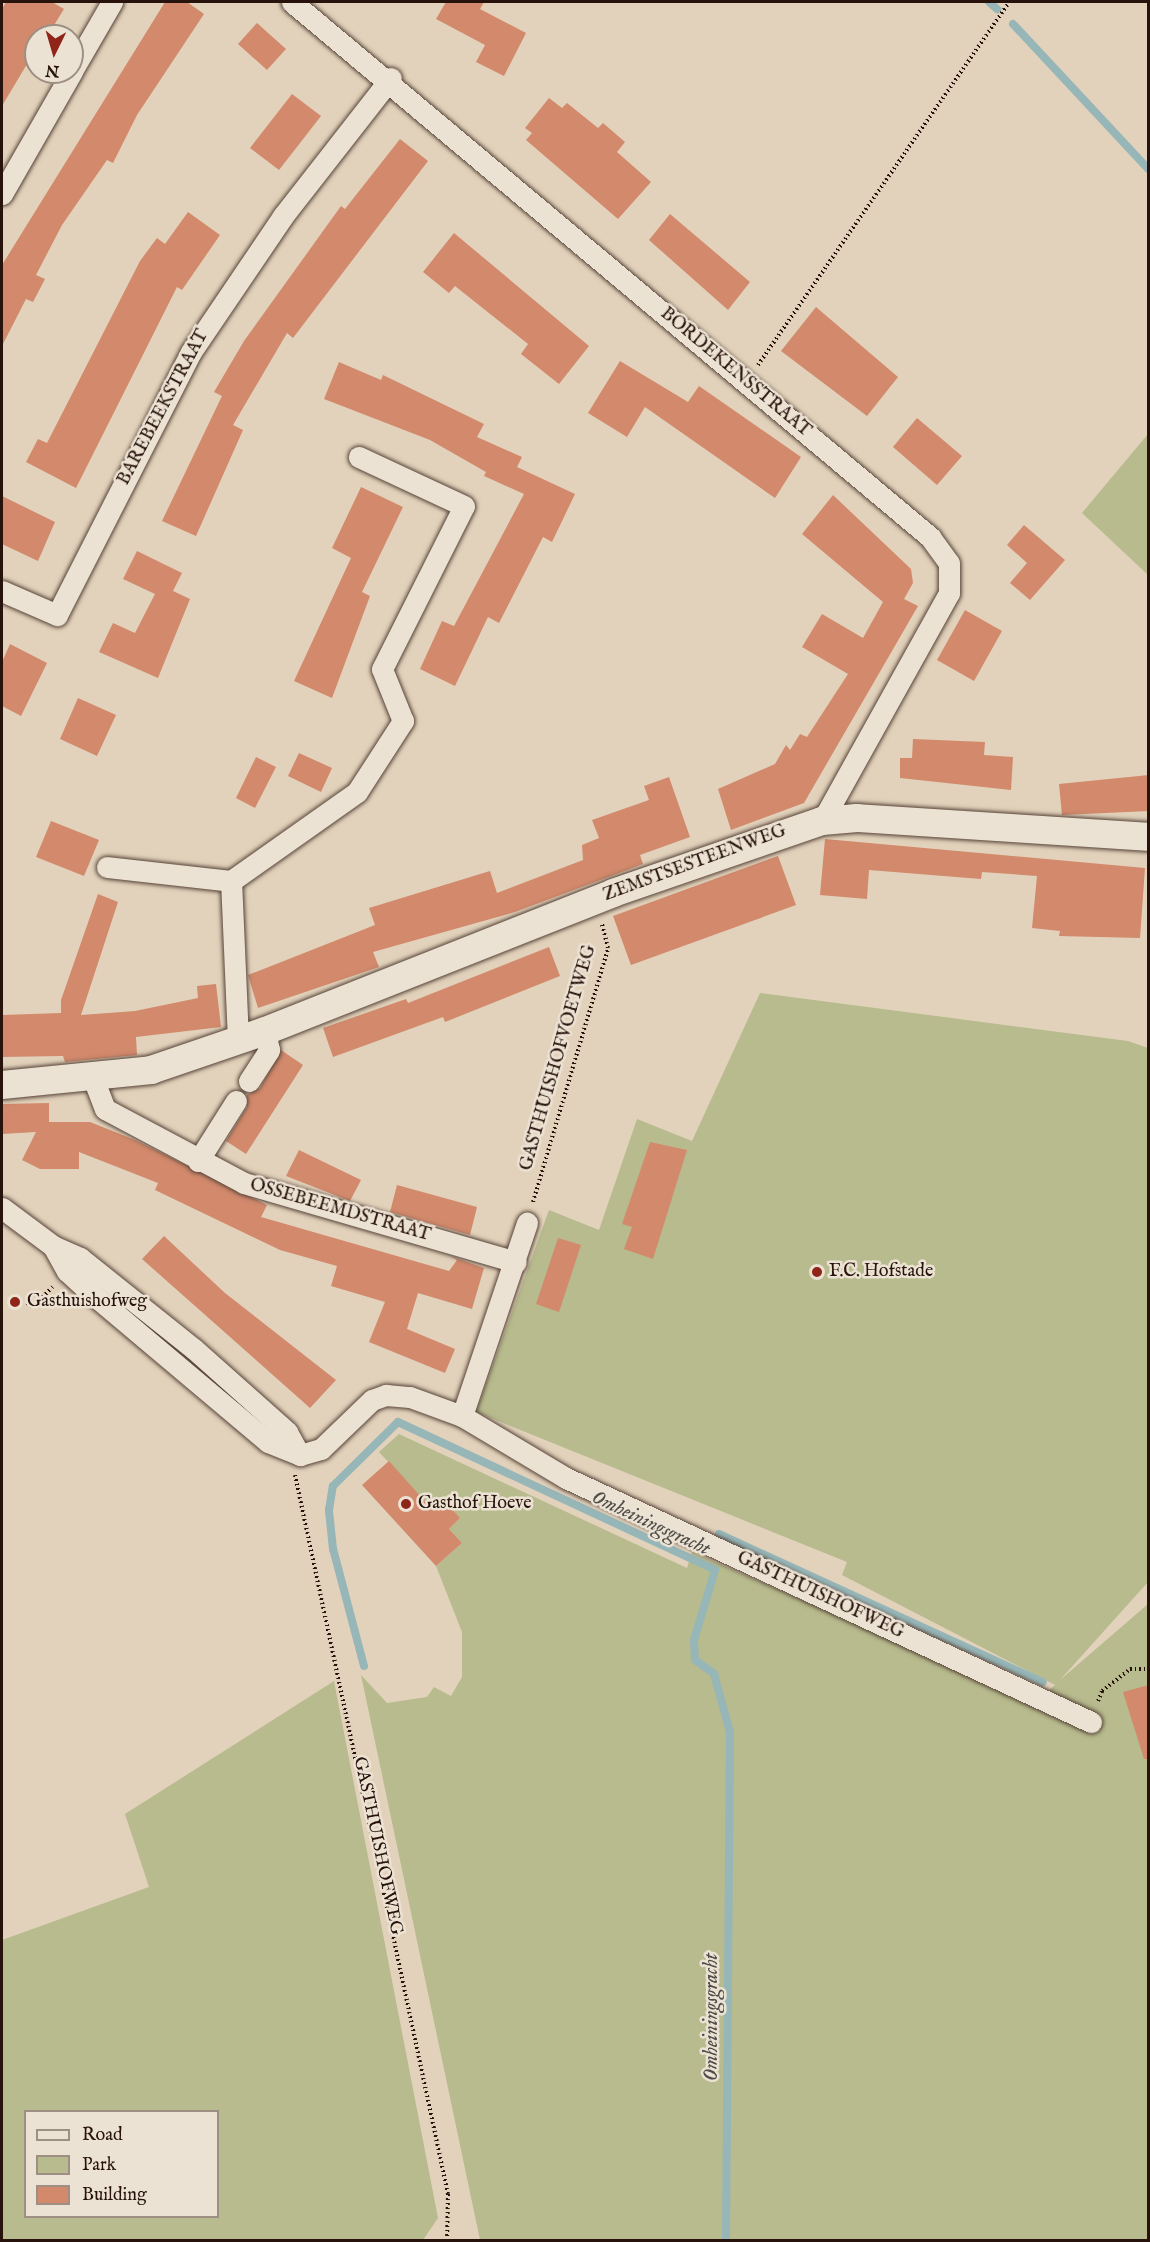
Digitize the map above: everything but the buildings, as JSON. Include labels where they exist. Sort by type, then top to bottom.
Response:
[{"type":"street","points":[[84,50],[111,2]]},
{"type":"street","name":"BORDEKENSSTRAAT","points":[[292,2],[391,78],[930,537],[949,563],[949,593],[822,821]]},
{"type":"street","name":"BAREBEEKSTRAAT","points":[[2,591],[57,615],[190,352],[283,216],[391,78]]},
{"type":"street","points":[[2,194],[65,84]]},
{"type":"street","points":[[107,867],[231,880],[357,792],[403,721],[382,669],[464,506],[359,457]]},
{"type":"street","name":"ZEMSTSESTEENWEG","points":[[2,1085],[93,1078],[151,1070],[265,1032],[595,900],[822,821],[857,818],[1149,837]]},
{"type":"street","points":[[231,880],[238,1040]]},
{"type":"street","points":[[249,1081],[269,1050],[265,1032]]},
{"type":"street","name":"OSSEBEEMDSTRAAT","points":[[93,1078],[105,1109],[198,1161],[308,1204],[516,1262]]},
{"type":"street","points":[[198,1161],[236,1101]]},
{"type":"street","points":[[2,1208],[53,1246],[80,1258],[184,1369],[256,1418],[300,1455]]},
{"type":"street","points":[[462,1416],[516,1262],[527,1223]]},
{"type":"street","points":[[53,1246],[67,1271],[198,1353],[256,1418]]},
{"type":"street","points":[[184,1369],[198,1353]]},
{"type":"street","name":"GASTHUISHOFWEG","points":[[300,1455],[321,1449],[372,1400],[386,1395],[462,1416],[566,1478],[1091,1722]]},
{"type":"path","points":[[746,382],[1009,2]]},
{"type":"path","name":"GASTHUISHOFVOETWEG","points":[[527,1223],[608,948],[595,900]]},
{"type":"path","points":[[27,1303],[33,1307],[67,1271]]},
{"type":"path","name":"GASTHUISHOFWEG","points":[[300,1455],[295,1476],[311,1556],[361,1766],[448,2194],[447,2241]]},
{"type":"path","points":[[1091,1722],[1102,1691],[1130,1669],[1149,1669]]},
{"type":"green space","points":[[1148,434],[1148,575],[1082,513]]},
{"type":"green space","points":[[760,993],[1128,1041],[1148,1048],[1148,1582],[1060,1680],[1148,1604],[1148,2240],[480,2240],[361,1675],[387,1703],[427,1697],[434,1687],[451,1696],[462,1677],[462,1632],[436,1566],[462,1543],[449,1529],[460,1518],[442,1498],[431,1508],[379,1452],[399,1434],[687,1568],[692,1552],[1036,1702],[1055,1685],[842,1575],[847,1562],[476,1412],[549,1210],[599,1230],[637,1119],[692,1141]]},
{"type":"green space","points":[[334,1681],[438,2218],[423,2240],[2,2240],[2,1940],[149,1887],[125,1814]]},
{"type":"waterway","points":[[989,2],[997,9]]},
{"type":"waterway","points":[[1013,24],[1148,169]]},
{"type":"waterway","name":"Omheiningsgracht","points":[[364,1666],[333,1549],[329,1510],[333,1486],[398,1422],[715,1570],[694,1640],[695,1660],[714,1674],[730,1732],[726,2240]]},
{"type":"waterway","points":[[719,1534],[1043,1682]]},
{"type":"place","name":"F.C. Hofstade","points":[[817,1272]]},
{"type":"place","name":"Gasthuishofweg","points":[[15,1302]]},
{"type":"place","name":"Gasthof Hoeve","points":[[406,1504]]}]
